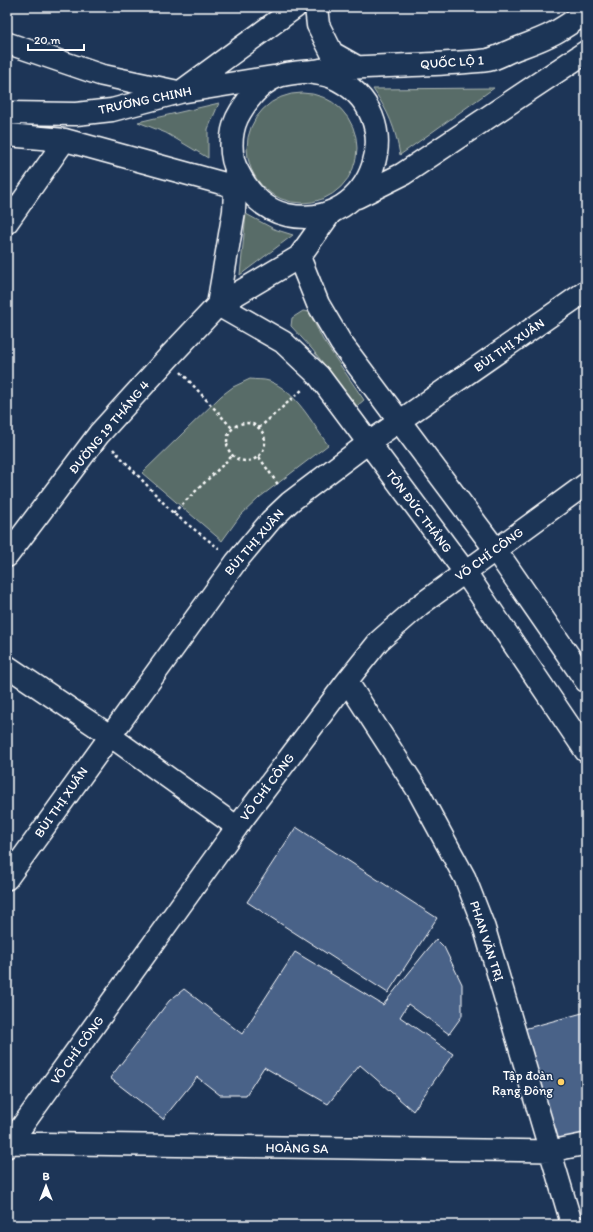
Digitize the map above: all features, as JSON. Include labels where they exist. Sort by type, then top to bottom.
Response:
[{"type":"main road","points":[[316,7],[318,25],[332,53],[355,66]]},
{"type":"main road","name":"QUỐC LỘ 1","points":[[307,72],[355,66],[436,64],[489,60],[554,33],[586,13]]},
{"type":"main road","points":[[7,135],[65,140],[239,182],[264,205],[285,215],[309,217],[331,212],[352,199],[403,174],[586,52]]},
{"type":"main road","name":"TRƯỜNG CHINH","points":[[7,112],[69,114],[112,110],[180,92],[307,72]]},
{"type":"main road","points":[[307,72],[332,77],[353,89],[369,109],[377,132],[377,157],[368,180],[352,199]]},
{"type":"main road","points":[[218,305],[239,182],[232,147],[234,124],[244,104],[260,87],[282,75]]},
{"type":"main road","name":"ĐƯỜNG 19 THÁNG 4","points":[[7,556],[99,434],[168,358],[218,305],[299,257],[331,212]]},
{"type":"main road","points":[[299,257],[318,304],[341,343],[401,421],[495,549],[586,681]]},
{"type":"main road","name":"TÔN ĐỨC THẮNG","points":[[218,305],[283,342],[319,376],[465,572],[586,751]]},
{"type":"street","points":[[7,43],[101,75],[180,92],[296,7]]},
{"type":"street","points":[[7,223],[65,140]]},
{"type":"street","name":"BÙI THỊ XUÂN","points":[[7,879],[109,735],[236,562],[271,520],[290,502],[368,443],[586,291]]},
{"type":"street","name":"VÕ CHÍ CÔNG","points":[[8,1144],[237,827],[379,641],[420,605],[586,484]]},
{"type":"street","points":[[7,666],[109,735],[237,827]]},
{"type":"street","name":"PHAN VĂN TRỊ","points":[[347,681],[418,791],[465,878],[484,927],[572,1225]]},
{"type":"street","name":"HOÀNG SA","points":[[8,1144],[551,1151],[586,1144]]},
{"type":"path","points":[[168,358],[232,428]]},
{"type":"path","points":[[259,428],[319,376]]},
{"type":"path","points":[[246,423],[259,428],[265,439],[265,446],[259,457],[249,462],[242,461],[232,456],[226,443],[227,436],[232,428],[238,424],[246,423]]},
{"type":"path","points":[[99,434],[173,513],[236,562]]},
{"type":"path","points":[[173,513],[232,456]]},
{"type":"path","points":[[259,457],[290,502]]},
{"type":"green space","points":[[494,88],[400,155],[391,120],[373,89]]},
{"type":"green space","points":[[302,93],[323,97],[333,102],[341,109],[348,117],[353,127],[357,148],[353,169],[348,179],[341,187],[333,194],[323,199],[302,203],[281,199],[271,194],[263,187],[256,179],[251,169],[247,148],[251,127],[256,117],[263,109],[271,102],[281,97]]},
{"type":"green space","points":[[219,103],[208,129],[208,158],[166,133],[138,122]]},
{"type":"green space","points":[[246,214],[274,229],[293,235],[240,275]]},
{"type":"green space","points":[[303,311],[309,312],[323,340],[364,400],[357,406],[312,349],[291,326],[292,318]]},
{"type":"green space","points":[[250,379],[269,381],[287,392],[303,408],[328,445],[260,497],[240,516],[222,541],[142,473],[221,396],[233,387]]},
{"type":"building","points":[[296,827],[437,918],[388,993],[247,902]]},
{"type":"building","points":[[436,939],[444,947],[462,984],[462,1016],[449,1034],[408,1004],[400,1017],[453,1054],[413,1111],[360,1065],[328,1104],[264,1067],[246,1095],[220,1095],[197,1077],[163,1119],[110,1078],[169,1001],[184,989],[242,1034],[295,952],[383,1005]]},
{"type":"building","name":"Tập đoàn Rạng Đông","points":[[586,1012],[586,1134],[554,1142],[520,1030]]},
{"type":"place","name":"Tập đoàn Rạng Đông","points":[[561,1082]]}]
